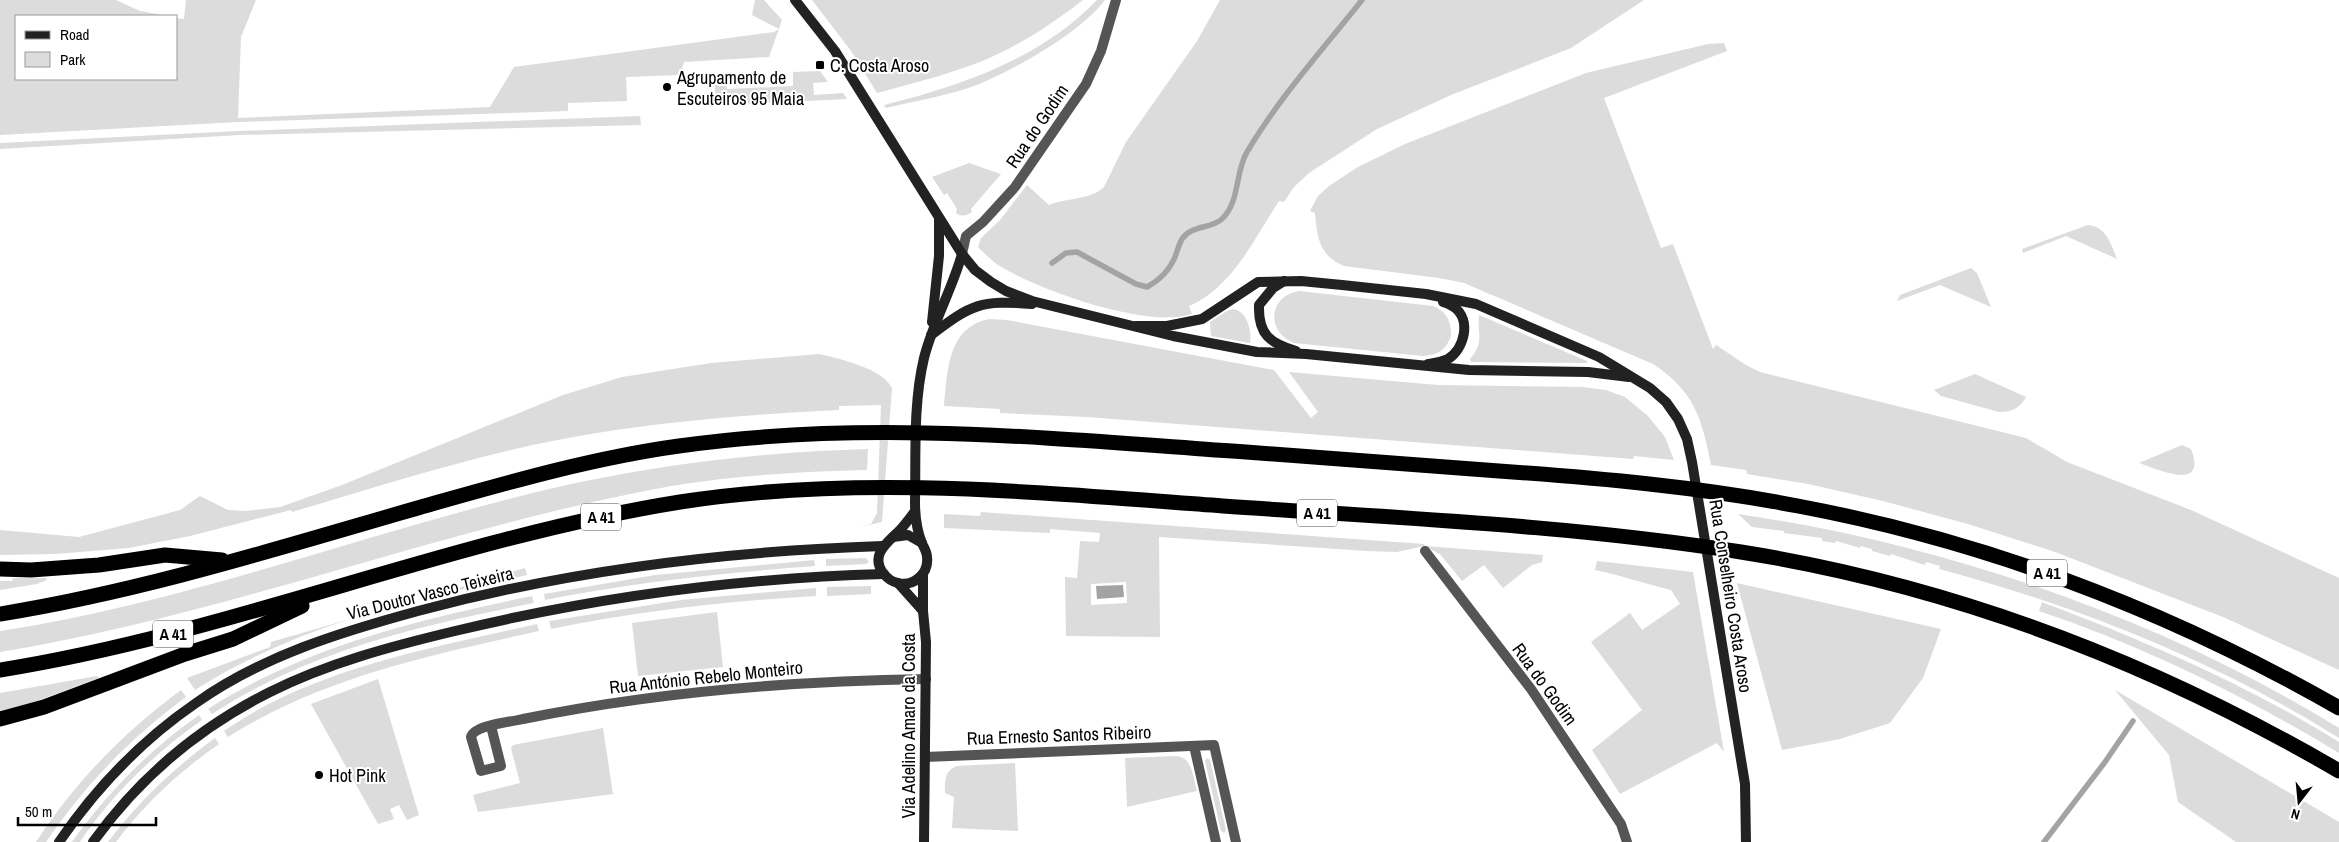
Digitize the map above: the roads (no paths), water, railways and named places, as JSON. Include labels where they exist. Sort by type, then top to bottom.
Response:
[{"type":"highway","name":"A 41","points":[[0,614],[152,583],[534,475],[608,458],[679,446],[759,437],[868,431],[968,434],[1542,474],[1658,485],[1735,495],[1798,506],[1908,530],[2048,573],[2116,598],[2265,667],[2339,708]]},
{"type":"highway","name":"A 41","points":[[0,670],[120,647],[190,630],[498,542],[601,517],[681,502],[740,495],[866,487],[966,489],[1474,524],[1668,542],[1744,552],[1807,564],[1904,586],[1977,607],[2107,654],[2212,702],[2339,772]]},
{"type":"highway","points":[[0,569],[31,570],[100,565],[165,555],[234,560]]},
{"type":"highway","points":[[0,719],[44,707],[184,654],[234,639],[343,586]]},
{"type":"main road","name":"Rua Conselheiro Costa Aroso","points":[[795,0],[834,51],[962,254],[983,276],[1006,291],[1051,306],[1172,336],[1257,352],[1306,354],[1469,370],[1588,372],[1632,378]]},
{"type":"main road","name":"Via Adelino Amaro da Costa","points":[[924,842],[926,642],[923,611],[923,574],[928,558],[922,543],[915,511],[918,404],[921,370],[930,335],[939,256],[939,218]]},
{"type":"main road","name":"Via Adelino Amaro da Costa","points":[[930,335],[956,274],[962,254]]},
{"type":"main road","name":"Rua Conselheiro Costa Aroso","points":[[1136,326],[1167,326],[1202,318],[1258,282],[1285,280],[1426,294],[1476,304],[1599,357],[1650,388],[1666,402],[1678,419],[1687,439],[1746,784],[1746,842]]},
{"type":"main road","name":"Rua Conselheiro Costa Aroso","points":[[1285,280],[1273,288],[1260,305],[1263,330],[1272,342],[1278,346],[1306,354]]},
{"type":"main road","name":"Rua Conselheiro Costa Aroso","points":[[1420,366],[1447,359],[1457,351],[1463,340],[1464,326],[1460,314],[1454,307],[1426,294]]},
{"type":"main road","points":[[930,335],[961,312],[982,303],[996,302],[1051,306]]},
{"type":"main road","points":[[94,842],[136,790],[189,742],[243,706],[270,691],[331,666],[443,634],[604,600],[725,584],[884,574],[879,563],[883,546],[915,511]]},
{"type":"main road","points":[[892,537],[908,535],[922,543]]},
{"type":"main road","name":"Via Doutor Vasco Teixeira","points":[[59,842],[82,810],[120,766],[196,702],[262,664],[342,633],[483,595],[612,570],[751,553],[883,546]]},
{"type":"main road","name":"Via Adelino Amaro da Costa","points":[[884,574],[898,583],[923,611]]},
{"type":"main road","points":[[898,583],[912,582],[923,574]]},
{"type":"street","name":"Rua do Godim","points":[[962,254],[966,236],[983,222],[1015,186],[1086,84],[1101,51],[1116,0]]},
{"type":"street","name":"Rua do Godim","points":[[1425,551],[1531,689],[1621,824],[1627,842]]},
{"type":"street","name":"Rua António Rebelo Monteiro","points":[[491,726],[577,708],[639,699],[801,683],[926,679]]},
{"type":"street","name":"Rua Ernesto Santos Ribeiro","points":[[925,757],[1214,745],[1236,842]]},
{"type":"street","points":[[1194,746],[1216,842]]},
{"type":"waterway","points":[[1052,263],[1066,253],[1077,252],[1136,284],[1147,287],[1160,278],[1170,267],[1181,241],[1190,231],[1217,222],[1228,212],[1235,196],[1243,160],[1259,132],[1287,93],[1362,0]]},
{"type":"waterway","points":[[2044,842],[2105,762],[2133,721]]},
{"type":"place","name":"C. Costa Aroso","points":[[820,65]]},
{"type":"place","name":"Agrupamento de Escuteiros 95 Maia","points":[[667,87]]},
{"type":"place","name":"Hot Pink","points":[[319,775]]}]
